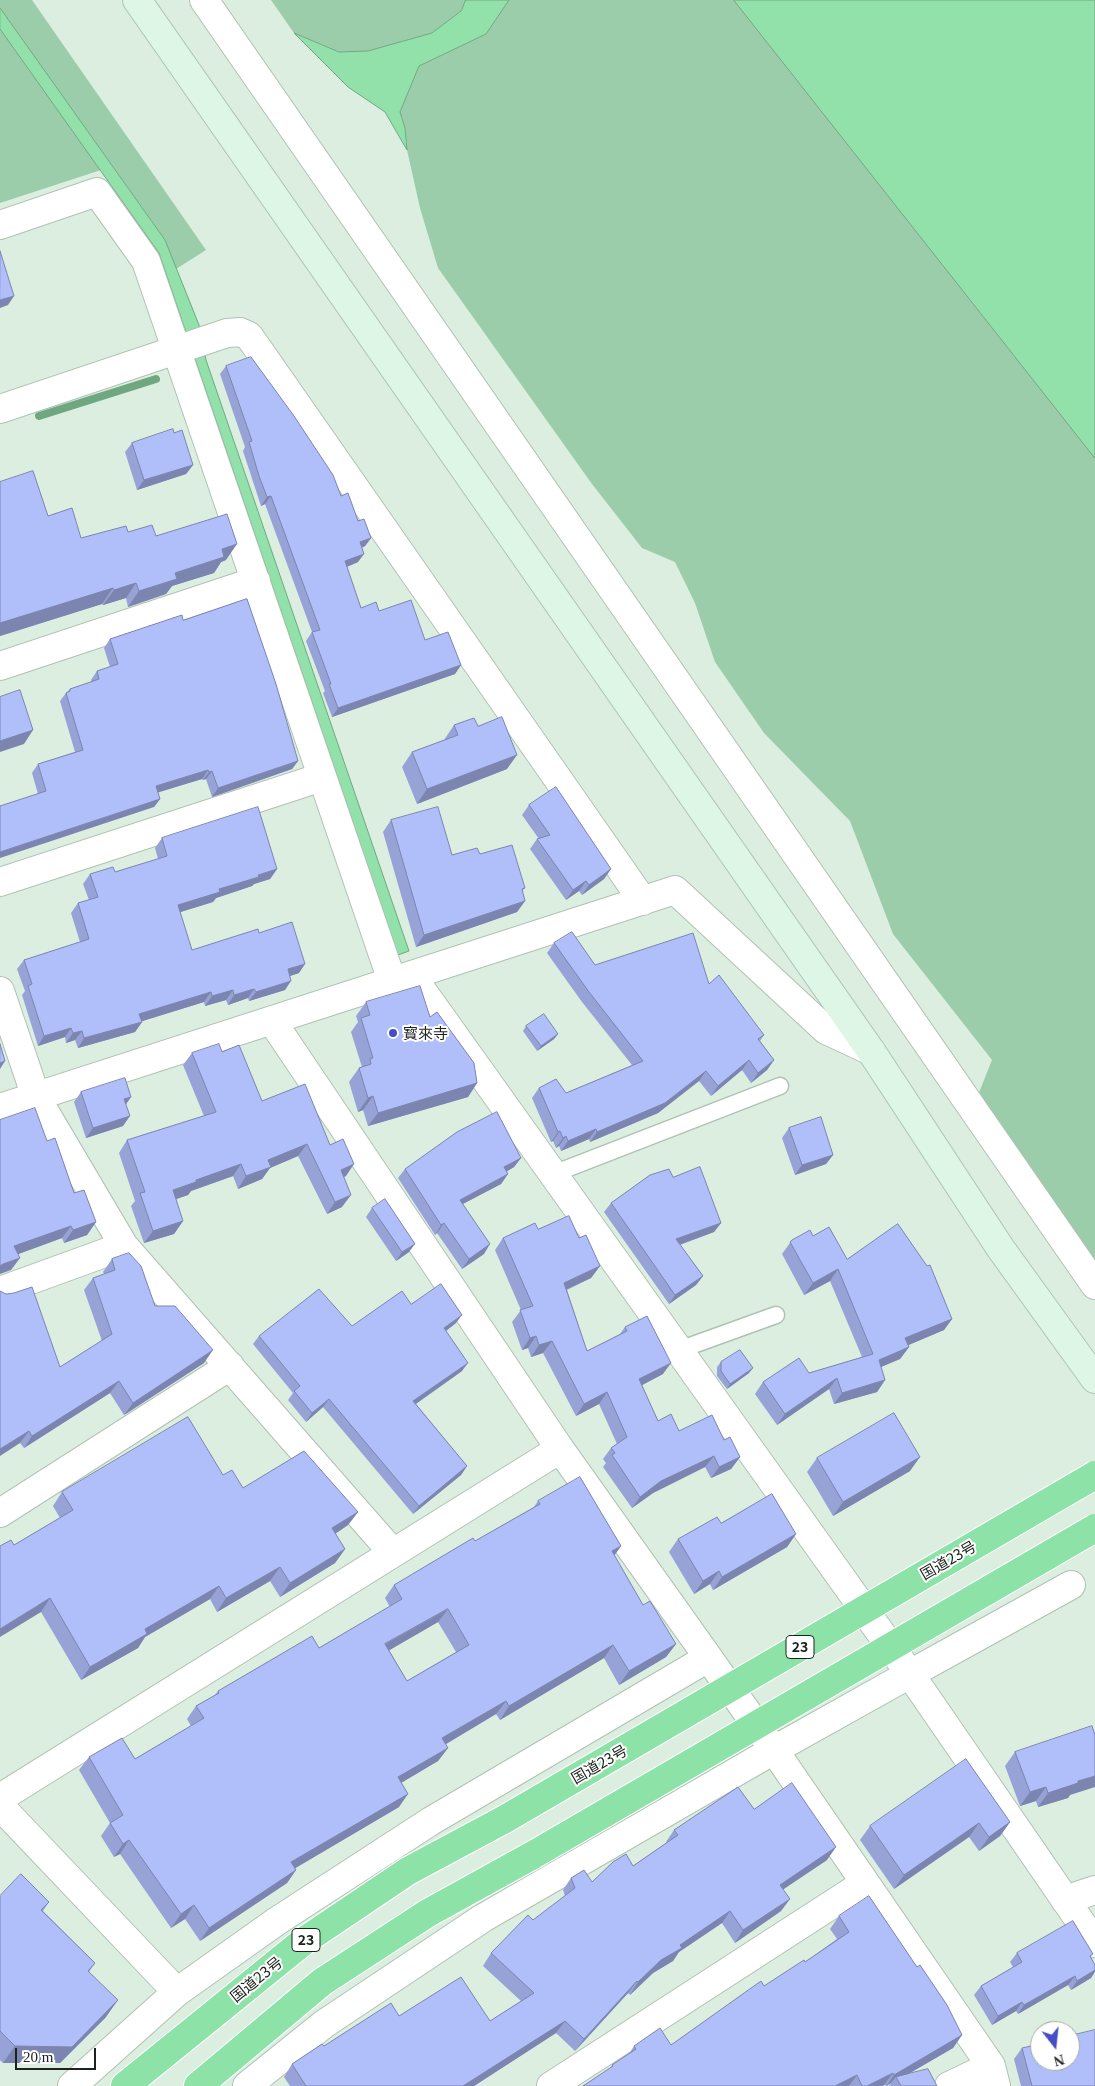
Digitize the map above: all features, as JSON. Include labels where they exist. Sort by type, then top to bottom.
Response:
[{"type":"highway","name":"国道23号","points":[[124,2086],[304,1941],[408,1871],[505,1818],[1095,1475]]},
{"type":"highway","points":[[198,2086],[322,1982],[428,1913],[533,1855],[1095,1528]]},
{"type":"street","points":[[137,0],[872,1051],[1001,1249],[1095,1379]]},
{"type":"street","points":[[204,0],[1095,1284]]},
{"type":"street","points":[[0,225],[97,192],[146,261],[190,346],[256,582],[322,777],[401,978],[553,1174],[910,1674],[1095,1943]]},
{"type":"street","points":[[0,409],[228,333],[240,332],[249,336],[643,901]]},
{"type":"street","points":[[0,666],[256,582]]},
{"type":"street","points":[[0,882],[322,777]]},
{"type":"street","points":[[0,1108],[675,890],[826,1030],[872,1051]]},
{"type":"street","points":[[0,991],[36,1097],[124,1246],[393,1553]]},
{"type":"street","points":[[272,1020],[560,1450],[774,1750],[993,2076],[949,2086]]},
{"type":"street","points":[[0,1291],[124,1246]]},
{"type":"street","points":[[0,1512],[230,1366]]},
{"type":"street","points":[[0,1798],[560,1450]]},
{"type":"street","points":[[255,2083],[324,2024],[483,1918],[774,1750],[1071,1586]]},
{"type":"street","points":[[72,2086],[177,1992],[277,1921],[431,1821],[708,1658]]},
{"type":"street","points":[[0,1806],[177,1992]]},
{"type":"street","points":[[551,2086],[865,1883]]},
{"type":"street","points":[[1065,1900],[1095,1890]]},
{"type":"lane","points":[[553,1174],[780,1086]]},
{"type":"lane","points":[[679,1350],[776,1315]]},
{"type":"shaded area","points":[[0,0],[32,0],[206,250],[176,269],[165,240],[0,8]]},
{"type":"shaded area","points":[[271,0],[466,0],[461,11],[432,33],[368,51],[339,52],[294,33]]},
{"type":"shaded area","points":[[466,0],[509,0],[486,34],[419,66],[400,112],[405,128],[407,150],[385,112],[348,87],[294,33],[339,52],[368,51],[432,33],[461,11]]},
{"type":"shaded area","points":[[509,0],[734,0],[1095,458],[1095,1267],[978,1095],[992,1060],[893,934],[850,821],[764,733],[715,662],[695,603],[675,562],[642,548],[592,484],[438,268],[420,208],[407,150],[405,128],[400,112],[419,66],[486,34]]},
{"type":"shaded area","points":[[734,0],[1095,0],[1095,458]]},
{"type":"shaded area","points":[[0,8],[165,240],[199,325],[206,360],[409,951],[398,955],[159,253],[0,29]]},
{"type":"shaded area","points":[[0,29],[101,170],[0,203]]},
{"type":"building","points":[[0,251],[14,296],[0,300]]},
{"type":"building","points":[[251,357],[294,416],[333,475],[341,496],[348,493],[358,521],[364,519],[371,538],[360,542],[364,554],[345,561],[361,608],[376,602],[379,611],[411,600],[425,640],[448,632],[461,665],[338,708],[312,632],[320,630],[271,496],[267,497],[259,476],[249,442],[252,441],[226,366]]},
{"type":"building","points":[[173,429],[174,433],[182,430],[193,465],[144,480],[132,443]]},
{"type":"building","points":[[33,471],[48,516],[72,508],[81,538],[126,526],[128,532],[152,525],[156,536],[227,514],[237,544],[222,549],[224,557],[175,573],[177,579],[139,591],[136,583],[114,590],[113,588],[0,623],[0,482]]},
{"type":"building","points":[[247,599],[276,684],[298,761],[218,788],[212,771],[209,772],[208,770],[156,786],[160,799],[0,852],[0,806],[46,791],[38,764],[83,750],[66,693],[70,689],[99,679],[97,671],[118,664],[110,639],[182,615],[183,620]]},
{"type":"building","points":[[20,690],[33,730],[0,741],[0,697]]},
{"type":"building","points":[[502,717],[517,755],[427,789],[412,752],[458,735],[454,725],[474,718],[478,726]]},
{"type":"building","points":[[556,787],[611,869],[589,885],[586,881],[573,890],[537,839],[550,835],[529,805]]},
{"type":"building","points":[[258,807],[277,869],[258,875],[259,877],[219,889],[220,892],[178,905],[192,950],[258,929],[259,933],[292,922],[305,964],[288,969],[291,981],[256,992],[254,989],[234,995],[233,990],[212,996],[211,992],[139,1014],[142,1022],[84,1038],[82,1031],[73,1033],[71,1028],[44,1036],[28,986],[32,984],[24,960],[89,939],[78,903],[98,897],[90,874],[113,867],[115,872],[167,856],[162,838]]},
{"type":"building","points":[[438,807],[452,855],[477,848],[480,854],[512,845],[525,888],[522,889],[525,901],[424,935],[391,820]]},
{"type":"building","points":[[572,932],[595,965],[693,933],[709,984],[719,975],[764,1035],[758,1039],[774,1060],[758,1073],[749,1060],[718,1086],[706,1071],[665,1103],[597,1132],[596,1129],[568,1141],[566,1136],[563,1138],[560,1131],[558,1132],[539,1088],[556,1079],[566,1093],[643,1061],[589,992],[554,943]]},
{"type":"building","points":[[420,986],[430,1017],[437,1012],[474,1063],[477,1083],[378,1113],[373,1096],[368,1098],[359,1068],[371,1064],[370,1059],[373,1058],[361,1018],[370,1015],[366,1002]]},
{"type":"building","points":[[544,1014],[558,1034],[541,1046],[526,1026]]},
{"type":"building","points":[[0,1044],[5,1061],[0,1063]]},
{"type":"building","points":[[219,1044],[222,1052],[239,1045],[262,1101],[305,1084],[330,1145],[343,1139],[354,1164],[341,1170],[351,1195],[335,1202],[307,1144],[268,1160],[271,1167],[246,1176],[241,1164],[173,1190],[183,1221],[153,1231],[140,1193],[145,1192],[127,1140],[216,1112],[192,1053]]},
{"type":"building","points":[[125,1078],[131,1097],[124,1099],[130,1116],[93,1128],[81,1092]]},
{"type":"building","points":[[35,1108],[47,1141],[55,1138],[74,1193],[84,1190],[96,1222],[73,1230],[71,1226],[14,1246],[20,1258],[0,1266],[0,1120]]},
{"type":"building","points":[[497,1112],[521,1158],[504,1167],[508,1174],[460,1200],[490,1244],[469,1259],[444,1223],[441,1225],[405,1169],[457,1132]]},
{"type":"building","points":[[821,1117],[833,1155],[802,1165],[789,1128]]},
{"type":"building","points":[[700,1167],[721,1223],[676,1239],[703,1276],[675,1295],[611,1203],[650,1175],[669,1169],[673,1177]]},
{"type":"building","points":[[385,1199],[415,1244],[402,1252],[372,1208]]},
{"type":"building","points":[[569,1216],[579,1238],[586,1235],[600,1266],[564,1283],[587,1351],[627,1331],[625,1327],[647,1316],[671,1363],[639,1379],[658,1421],[671,1414],[679,1431],[712,1415],[724,1440],[730,1437],[740,1457],[719,1467],[714,1456],[661,1481],[640,1497],[612,1455],[615,1453],[611,1448],[627,1437],[607,1392],[584,1404],[552,1341],[539,1345],[536,1336],[530,1338],[520,1310],[533,1306],[503,1238],[535,1223],[538,1229]]},
{"type":"building","points":[[898,1224],[927,1266],[930,1265],[952,1319],[905,1338],[909,1347],[879,1360],[885,1380],[842,1393],[837,1378],[785,1414],[763,1382],[799,1358],[809,1373],[873,1354],[838,1269],[813,1283],[790,1242],[810,1230],[813,1236],[829,1227],[847,1259]]},
{"type":"building","points":[[129,1253],[141,1266],[155,1306],[175,1306],[213,1350],[133,1403],[119,1381],[32,1436],[29,1431],[0,1449],[0,1291],[6,1294],[14,1293],[32,1287],[60,1367],[112,1334],[93,1278],[115,1270],[112,1259]]},
{"type":"building","points":[[441,1284],[462,1315],[444,1328],[468,1363],[413,1401],[467,1466],[419,1506],[329,1399],[312,1413],[294,1391],[300,1386],[259,1336],[319,1289],[352,1326],[402,1291],[411,1304]]},
{"type":"building","points":[[740,1350],[753,1368],[730,1384],[721,1371],[721,1362]]},
{"type":"building","points":[[894,1413],[920,1457],[843,1502],[817,1458]]},
{"type":"building","points":[[188,1417],[223,1475],[232,1470],[243,1488],[304,1451],[358,1512],[332,1528],[345,1549],[290,1583],[280,1567],[226,1598],[219,1586],[145,1629],[147,1634],[90,1667],[50,1598],[0,1629],[0,1546],[11,1540],[14,1545],[73,1510],[62,1492]]},
{"type":"building","points":[[580,1477],[621,1546],[612,1551],[643,1605],[650,1601],[676,1644],[629,1671],[613,1645],[509,1706],[506,1701],[442,1738],[448,1748],[398,1777],[408,1794],[291,1862],[296,1870],[209,1928],[194,1905],[181,1914],[129,1840],[123,1844],[110,1823],[123,1815],[89,1757],[122,1738],[135,1759],[204,1718],[196,1706],[219,1693],[218,1691],[312,1636],[319,1648],[402,1599],[394,1585],[473,1538],[475,1541],[540,1504],[538,1501]],"holes":[[[448,1609],[469,1645],[407,1681],[385,1644]]]},
{"type":"building","points":[[772,1494],[796,1534],[722,1577],[719,1571],[703,1581],[678,1539],[717,1517],[721,1523]]},
{"type":"building","points":[[1092,1726],[1095,1735],[1095,1776],[1048,1793],[1046,1787],[1030,1792],[1015,1752]]},
{"type":"building","points":[[966,1759],[1010,1822],[989,1837],[979,1823],[904,1875],[870,1826]]},
{"type":"building","points":[[792,1783],[836,1847],[780,1885],[790,1899],[743,1930],[730,1911],[680,1945],[682,1948],[661,1960],[637,1981],[584,2039],[565,2021],[463,2086],[306,2086],[292,2064],[391,2003],[399,2016],[461,1977],[490,2021],[534,1993],[491,1953],[528,1915],[533,1920],[575,1888],[571,1878],[584,1870],[592,1882],[613,1862],[626,1854],[633,1866],[678,1835],[674,1830],[738,1787],[754,1809]]},
{"type":"building","points":[[21,1874],[49,1902],[41,1910],[95,1963],[88,1971],[118,2000],[72,2047],[15,2046],[0,2031],[0,1896]]},
{"type":"building","points":[[869,1896],[917,1967],[920,1965],[947,2005],[962,2035],[894,2075],[893,2073],[867,2086],[862,2086],[857,2075],[835,2086],[583,2086],[636,2049],[634,2046],[660,2028],[671,2045],[761,1981],[764,1986],[804,1960],[805,1962],[849,1932],[839,1916]]},
{"type":"building","points":[[1073,1921],[1093,1954],[1090,1956],[1095,1965],[1095,1970],[1077,1981],[1075,1976],[1024,2005],[1022,2002],[998,2016],[981,1986],[1022,1962],[1017,1953]]},
{"type":"building","points":[[1095,2030],[1095,2086],[1032,2086],[1022,2048],[1030,2046],[1030,2071],[1080,2071],[1080,2034]]},
{"type":"building","points":[[928,2069],[937,2086],[901,2086],[896,2077]]},
{"type":"waterway","points":[[39,416],[156,379]]},
{"type":"place","name":"寳來寺","points":[[393,1033]]}]
